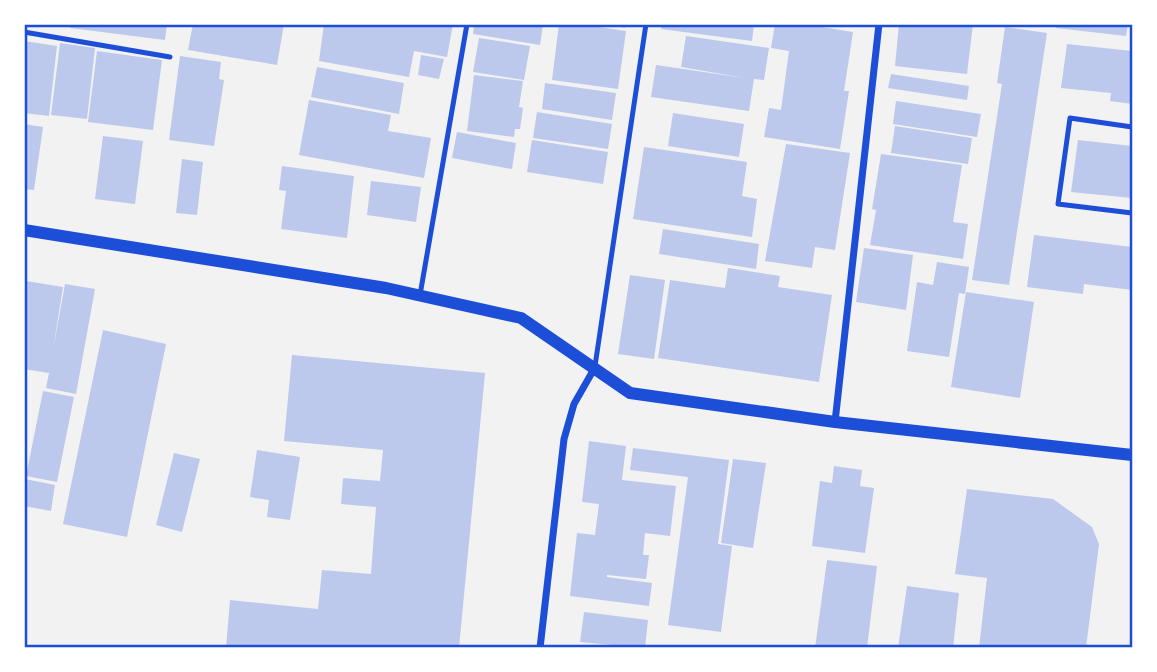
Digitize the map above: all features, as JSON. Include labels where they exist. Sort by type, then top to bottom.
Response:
[{"type":"street","points":[[835,422],[879,24]]},
{"type":"street","points":[[24,230],[386,288],[521,318],[630,393],[835,422],[1132,454]]},
{"type":"street","points":[[540,648],[564,439],[574,404],[594,369]]},
{"type":"lane","points":[[420,295],[467,24]]},
{"type":"lane","points":[[594,369],[646,24]]},
{"type":"lane","points":[[24,32],[170,57]]},
{"type":"lane","points":[[1132,127],[1070,118],[1058,204],[1132,213]]},
{"type":"building","points":[[70,24],[167,24],[165,40],[70,28]]},
{"type":"building","points":[[193,24],[284,24],[277,65],[188,50]]},
{"type":"building","points":[[324,24],[453,24],[447,57],[414,51],[409,77],[319,61]]},
{"type":"building","points":[[474,24],[543,24],[540,45],[473,34]]},
{"type":"building","points":[[559,24],[626,31],[618,89],[552,80]]},
{"type":"building","points":[[609,24],[626,24],[625,28]]},
{"type":"building","points":[[662,24],[754,24],[752,41],[661,29]]},
{"type":"building","points":[[775,24],[803,24],[853,32],[844,91],[849,91],[840,149],[764,137],[769,108],[781,110],[789,51],[771,48]]},
{"type":"building","points":[[899,24],[973,24],[967,74],[895,66]]},
{"type":"building","points":[[1056,24],[1128,24],[1126,36],[1056,28]]},
{"type":"building","points":[[1005,27],[1047,33],[1009,285],[972,280],[1002,84],[997,83]]},
{"type":"building","points":[[686,36],[769,48],[764,80],[754,79],[749,111],[651,97],[656,65],[745,78],[681,67]]},
{"type":"building","points":[[479,38],[530,46],[524,80],[473,72]]},
{"type":"building","points":[[24,41],[57,46],[49,116],[24,113]]},
{"type":"building","points":[[60,43],[95,48],[87,119],[51,115]]},
{"type":"building","points":[[1067,44],[1132,51],[1132,104],[1110,101],[1111,93],[1061,88]]},
{"type":"building","points":[[97,51],[162,60],[153,130],[88,122]]},
{"type":"building","points":[[421,55],[444,59],[439,79],[418,75]]},
{"type":"building","points":[[180,56],[221,62],[219,79],[224,80],[214,146],[169,140]]},
{"type":"building","points":[[317,67],[404,83],[399,114],[311,97]]},
{"type":"building","points":[[891,74],[969,86],[967,100],[888,88]]},
{"type":"building","points":[[474,75],[523,81],[519,107],[523,108],[520,129],[515,129],[514,137],[467,131]]},
{"type":"building","points":[[545,83],[616,93],[612,120],[542,109]]},
{"type":"building","points":[[309,100],[391,115],[388,131],[431,138],[424,178],[299,155]]},
{"type":"building","points":[[896,101],[981,114],[977,137],[893,124]]},
{"type":"building","points":[[537,112],[612,124],[608,149],[533,138]]},
{"type":"building","points":[[673,113],[744,124],[739,157],[668,146]]},
{"type":"building","points":[[24,124],[43,127],[34,190],[24,189]]},
{"type":"building","points":[[895,126],[972,138],[968,164],[891,153]]},
{"type":"building","points":[[457,132],[516,143],[512,169],[452,158]]},
{"type":"building","points":[[103,136],[143,141],[135,204],[95,199]]},
{"type":"building","points":[[532,140],[608,152],[603,184],[527,172]]},
{"type":"building","points":[[1078,140],[1132,146],[1132,198],[1071,192]]},
{"type":"building","points":[[786,144],[850,153],[835,250],[815,247],[812,268],[765,261]]},
{"type":"building","points":[[644,147],[747,162],[742,196],[757,199],[752,237],[633,219]]},
{"type":"building","points":[[881,154],[962,165],[953,222],[968,224],[963,259],[870,245],[876,210],[872,209]]},
{"type":"building","points":[[182,159],[203,162],[197,215],[176,213]]},
{"type":"building","points":[[282,166],[354,176],[347,238],[281,229],[286,191],[279,190]]},
{"type":"building","points":[[371,181],[421,187],[416,222],[367,215]]},
{"type":"building","points":[[663,229],[759,244],[756,269],[659,254]]},
{"type":"building","points":[[1034,235],[1132,247],[1132,290],[1084,284],[1083,294],[1027,287]]},
{"type":"building","points":[[864,248],[913,255],[906,310],[856,302]]},
{"type":"building","points":[[937,262],[969,267],[965,294],[959,293],[949,357],[907,351],[917,282],[933,285]]},
{"type":"building","points":[[728,268],[780,276],[778,287],[832,295],[819,382],[658,358],[670,280],[725,288]]},
{"type":"building","points":[[630,275],[665,280],[654,359],[618,354]]},
{"type":"building","points":[[26,281],[63,287],[53,350],[65,284],[95,289],[76,394],[46,388],[49,373],[24,369]]},
{"type":"building","points":[[966,292],[1034,302],[1020,398],[951,387]]},
{"type":"building","points":[[103,330],[166,344],[127,537],[63,524]]},
{"type":"building","points":[[292,355],[485,373],[459,648],[226,648],[230,600],[318,609],[322,570],[371,574],[376,507],[341,504],[343,478],[380,481],[383,450],[284,441]]},
{"type":"building","points":[[43,391],[74,397],[57,482],[26,476]]},
{"type":"building","points":[[589,441],[626,446],[622,480],[676,486],[670,536],[645,533],[643,555],[649,555],[646,579],[607,575],[652,583],[649,606],[570,596],[577,533],[595,535],[599,504],[582,502]]},
{"type":"building","points":[[633,448],[729,460],[718,544],[732,546],[721,632],[668,625],[688,477],[630,470]]},
{"type":"building","points":[[257,450],[300,457],[290,520],[267,517],[269,500],[250,497]]},
{"type":"building","points":[[174,453],[200,459],[182,532],[156,525]]},
{"type":"building","points":[[733,459],[766,463],[753,548],[721,543]]},
{"type":"building","points":[[834,466],[862,470],[860,486],[874,488],[865,553],[812,546],[820,481],[832,483]]},
{"type":"building","points":[[25,479],[55,485],[51,511],[24,506]]},
{"type":"building","points":[[967,489],[1053,499],[1092,527],[1099,544],[1086,648],[979,648],[987,578],[955,574]]},
{"type":"building","points":[[827,560],[877,566],[867,648],[815,648]]},
{"type":"building","points":[[907,586],[959,593],[953,648],[898,648]]},
{"type":"building","points":[[584,612],[648,620],[645,648],[580,642]]}]
